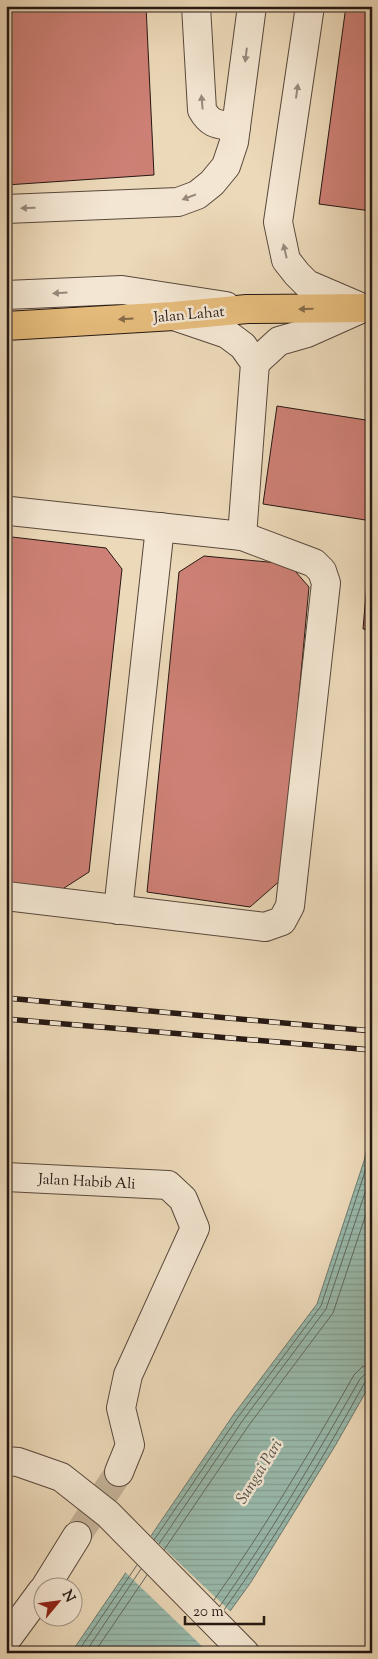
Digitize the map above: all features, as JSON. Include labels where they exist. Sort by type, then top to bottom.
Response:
[{"type":"main road","name":"Jalan Lahat","points":[[11,328],[247,310],[368,308]]},
{"type":"street","points":[[196,6],[202,110],[207,119],[214,123],[236,127]]},
{"type":"street","points":[[6,209],[178,202],[197,194],[212,182],[226,166],[234,142],[252,6]]},
{"type":"street","points":[[310,6],[278,222],[286,260],[307,284],[368,308]]},
{"type":"street","points":[[6,295],[122,290],[247,310]]},
{"type":"street","points":[[255,363],[279,342],[307,333],[368,308]]},
{"type":"street","points":[[174,316],[228,334],[243,346],[255,363],[242,536]]},
{"type":"street","points":[[6,512],[242,536],[314,563],[322,571],[326,583],[290,906],[282,921],[265,927],[6,896]]},
{"type":"street","points":[[118,910],[160,527]]},
{"type":"street","name":"Jalan Habib Ali","points":[[6,1176],[168,1185],[183,1200],[195,1228],[128,1375],[121,1408],[130,1445],[119,1472]]},
{"type":"street","points":[[6,1461],[18,1462],[61,1477],[108,1514],[245,1653]]},
{"type":"street","points":[[52,1576],[78,1536]]},
{"type":"street","points":[[6,1640],[32,1605]]},
{"type":"water","name":"Sungai Pari","points":[[372,1129],[372,1381],[335,1446],[251,1582],[200,1653],[71,1653],[234,1414],[317,1304],[364,1161]]},
{"type":"pier","points":[[149,1534],[232,1613],[206,1650],[124,1571]]},
{"type":"building","points":[[6,6],[146,6],[154,175],[6,185]]},
{"type":"building","points":[[346,6],[372,6],[372,237],[370,237],[371,211],[319,204]]},
{"type":"building","points":[[277,406],[372,421],[372,521],[263,504]]},
{"type":"building","points":[[12,537],[106,548],[122,569],[89,872],[61,890],[6,885],[6,542]]},
{"type":"building","points":[[204,556],[289,564],[309,587],[282,879],[250,907],[147,892],[179,572]]},
{"type":"building","points":[[369,559],[372,560],[372,630],[363,629]]},
{"type":"tunnel","points":[[77,1536],[119,1472]]},
{"type":"railway","points":[[6,998],[372,1031]]},
{"type":"railway","points":[[6,1019],[372,1050]]}]
